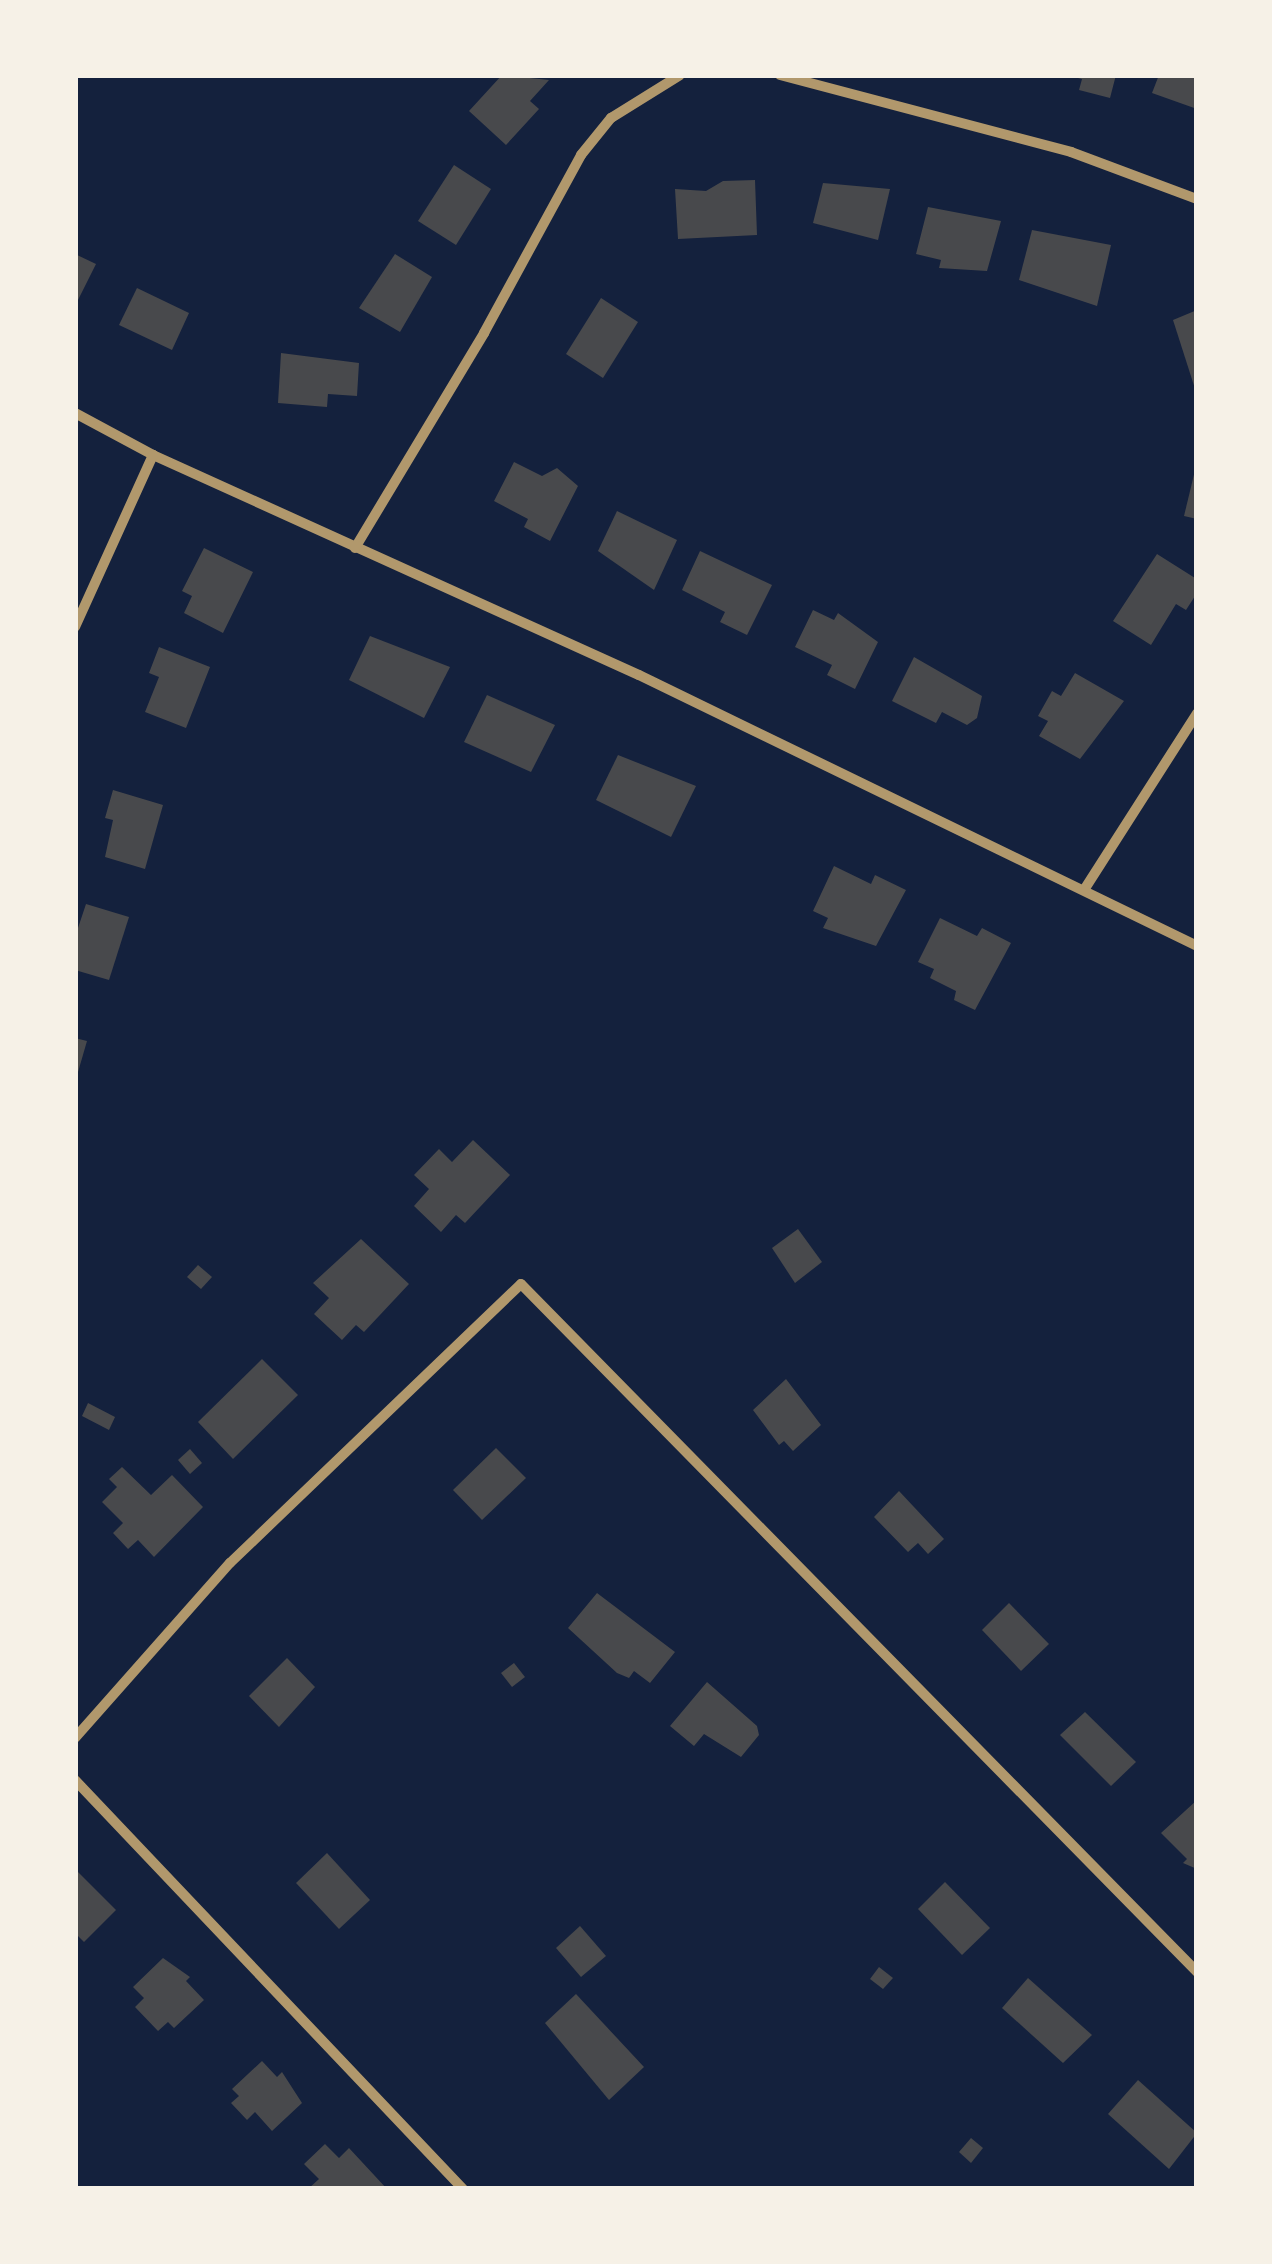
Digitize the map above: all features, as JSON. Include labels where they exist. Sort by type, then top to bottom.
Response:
[{"type":"street","points":[[355,548],[484,333],[581,155],[611,118],[680,75]]},
{"type":"street","points":[[780,75],[1071,152],[1197,199]]},
{"type":"street","points":[[75,413],[153,455],[639,674],[1197,946]]},
{"type":"street","points":[[75,627],[153,455]]},
{"type":"street","points":[[1084,890],[1197,713]]},
{"type":"street","points":[[75,1738],[230,1564],[521,1284],[1197,1972]]},
{"type":"street","points":[[75,1780],[463,2189]]},
{"type":"building","points":[[502,75],[549,80],[530,101],[539,109],[506,145],[469,111]]},
{"type":"building","points":[[1116,75],[1110,98],[1079,90],[1082,79],[1070,76]]},
{"type":"building","points":[[1159,75],[1197,75],[1197,109],[1152,93]]},
{"type":"building","points":[[454,165],[491,189],[456,245],[418,221]]},
{"type":"building","points":[[755,180],[757,235],[678,239],[675,189],[706,191],[723,181]]},
{"type":"building","points":[[823,183],[890,189],[878,240],[813,223]]},
{"type":"building","points":[[928,207],[1001,221],[987,271],[939,268],[941,260],[916,254]]},
{"type":"building","points":[[1032,230],[1111,245],[1097,306],[1019,280]]},
{"type":"building","points":[[75,254],[96,264],[75,306]]},
{"type":"building","points":[[395,254],[432,277],[400,332],[359,308]]},
{"type":"building","points":[[137,288],[189,313],[172,350],[119,325]]},
{"type":"building","points":[[601,298],[638,322],[603,378],[566,354]]},
{"type":"building","points":[[1197,310],[1197,395],[1173,320]]},
{"type":"building","points":[[281,353],[359,363],[357,396],[328,394],[327,407],[278,403]]},
{"type":"building","points":[[514,462],[542,476],[557,468],[578,486],[550,541],[524,527],[528,519],[494,501]]},
{"type":"building","points":[[1197,462],[1197,519],[1184,516]]},
{"type":"building","points":[[617,511],[677,540],[654,590],[598,551]]},
{"type":"building","points":[[204,548],[253,572],[223,633],[184,613],[192,596],[182,591]]},
{"type":"building","points":[[700,551],[772,585],[747,635],[720,622],[725,612],[682,590]]},
{"type":"building","points":[[1157,554],[1195,578],[1197,593],[1186,610],[1176,604],[1151,645],[1113,621]]},
{"type":"building","points":[[813,610],[834,620],[838,613],[878,642],[855,689],[827,675],[832,665],[795,647]]},
{"type":"building","points":[[370,636],[450,667],[424,718],[349,680]]},
{"type":"building","points":[[159,647],[210,667],[186,728],[145,712],[159,677],[149,673]]},
{"type":"building","points":[[914,657],[982,696],[977,718],[967,725],[942,712],[936,723],[892,701]]},
{"type":"building","points":[[1075,673],[1124,701],[1080,759],[1039,736],[1048,721],[1038,716],[1052,691],[1061,696]]},
{"type":"building","points":[[487,695],[555,725],[531,772],[464,742]]},
{"type":"building","points":[[618,755],[696,786],[671,837],[596,800]]},
{"type":"building","points":[[113,790],[163,805],[145,869],[105,857],[113,820],[105,818]]},
{"type":"building","points":[[834,866],[871,884],[875,875],[906,890],[876,946],[823,928],[828,918],[813,911]]},
{"type":"building","points":[[86,904],[129,917],[109,980],[75,970],[75,937]]},
{"type":"building","points":[[940,918],[977,936],[982,928],[1011,943],[975,1010],[954,1000],[956,991],[930,978],[934,969],[918,962]]},
{"type":"building","points":[[75,1038],[87,1041],[76,1079],[75,1079]]},
{"type":"building","points":[[473,1140],[510,1175],[465,1223],[456,1215],[441,1232],[414,1206],[429,1189],[414,1175],[439,1149],[452,1162]]},
{"type":"building","points":[[798,1229],[822,1262],[795,1283],[772,1248]]},
{"type":"building","points":[[361,1239],[409,1284],[364,1332],[356,1325],[342,1340],[314,1314],[329,1298],[313,1283]]},
{"type":"building","points":[[198,1265],[212,1277],[201,1289],[187,1277]]},
{"type":"building","points":[[262,1359],[298,1395],[233,1459],[198,1422]]},
{"type":"building","points":[[786,1379],[821,1425],[793,1451],[784,1441],[779,1445],[753,1410]]},
{"type":"building","points":[[88,1403],[115,1417],[109,1430],[82,1416]]},
{"type":"building","points":[[496,1448],[526,1478],[482,1520],[453,1490]]},
{"type":"building","points":[[190,1449],[202,1463],[190,1474],[178,1460]]},
{"type":"building","points":[[122,1467],[151,1495],[172,1475],[203,1507],[154,1557],[138,1540],[128,1549],[113,1533],[123,1523],[102,1502],[117,1487],[109,1479]]},
{"type":"building","points":[[899,1491],[944,1539],[928,1554],[918,1543],[908,1552],[874,1517]]},
{"type":"building","points":[[597,1593],[675,1652],[650,1683],[634,1671],[629,1678],[617,1673],[568,1628]]},
{"type":"building","points":[[1009,1603],[1049,1644],[1021,1671],[982,1630]]},
{"type":"building","points":[[287,1658],[315,1687],[279,1727],[249,1696]]},
{"type":"building","points":[[514,1663],[525,1677],[512,1687],[501,1673]]},
{"type":"building","points":[[707,1682],[757,1726],[759,1735],[741,1757],[704,1734],[694,1746],[670,1726]]},
{"type":"building","points":[[1085,1712],[1136,1762],[1111,1786],[1060,1735]]},
{"type":"building","points":[[1197,1800],[1197,1869],[1183,1863],[1187,1859],[1161,1833]]},
{"type":"building","points":[[327,1853],[370,1900],[339,1929],[296,1883]]},
{"type":"building","points":[[75,1869],[116,1910],[84,1942],[75,1933]]},
{"type":"building","points":[[945,1882],[990,1928],[962,1955],[918,1909]]},
{"type":"building","points":[[580,1926],[606,1956],[581,1977],[556,1948]]},
{"type":"building","points":[[163,1958],[190,1977],[186,1981],[204,2000],[174,2028],[168,2022],[158,2031],[135,2007],[144,1998],[133,1987]]},
{"type":"building","points":[[879,1967],[893,1978],[883,1989],[870,1979]]},
{"type":"building","points":[[1028,1978],[1092,2035],[1063,2063],[1002,2008]]},
{"type":"building","points":[[576,1994],[644,2067],[609,2100],[545,2023]]},
{"type":"building","points":[[262,2061],[277,2077],[282,2072],[302,2103],[272,2131],[255,2112],[247,2120],[231,2103],[239,2096],[232,2089]]},
{"type":"building","points":[[1138,2080],[1197,2133],[1169,2169],[1108,2114]]},
{"type":"building","points":[[971,2138],[983,2148],[971,2163],[959,2152]]},
{"type":"building","points":[[325,2144],[339,2158],[349,2148],[387,2189],[308,2189],[319,2179],[304,2164]]}]
